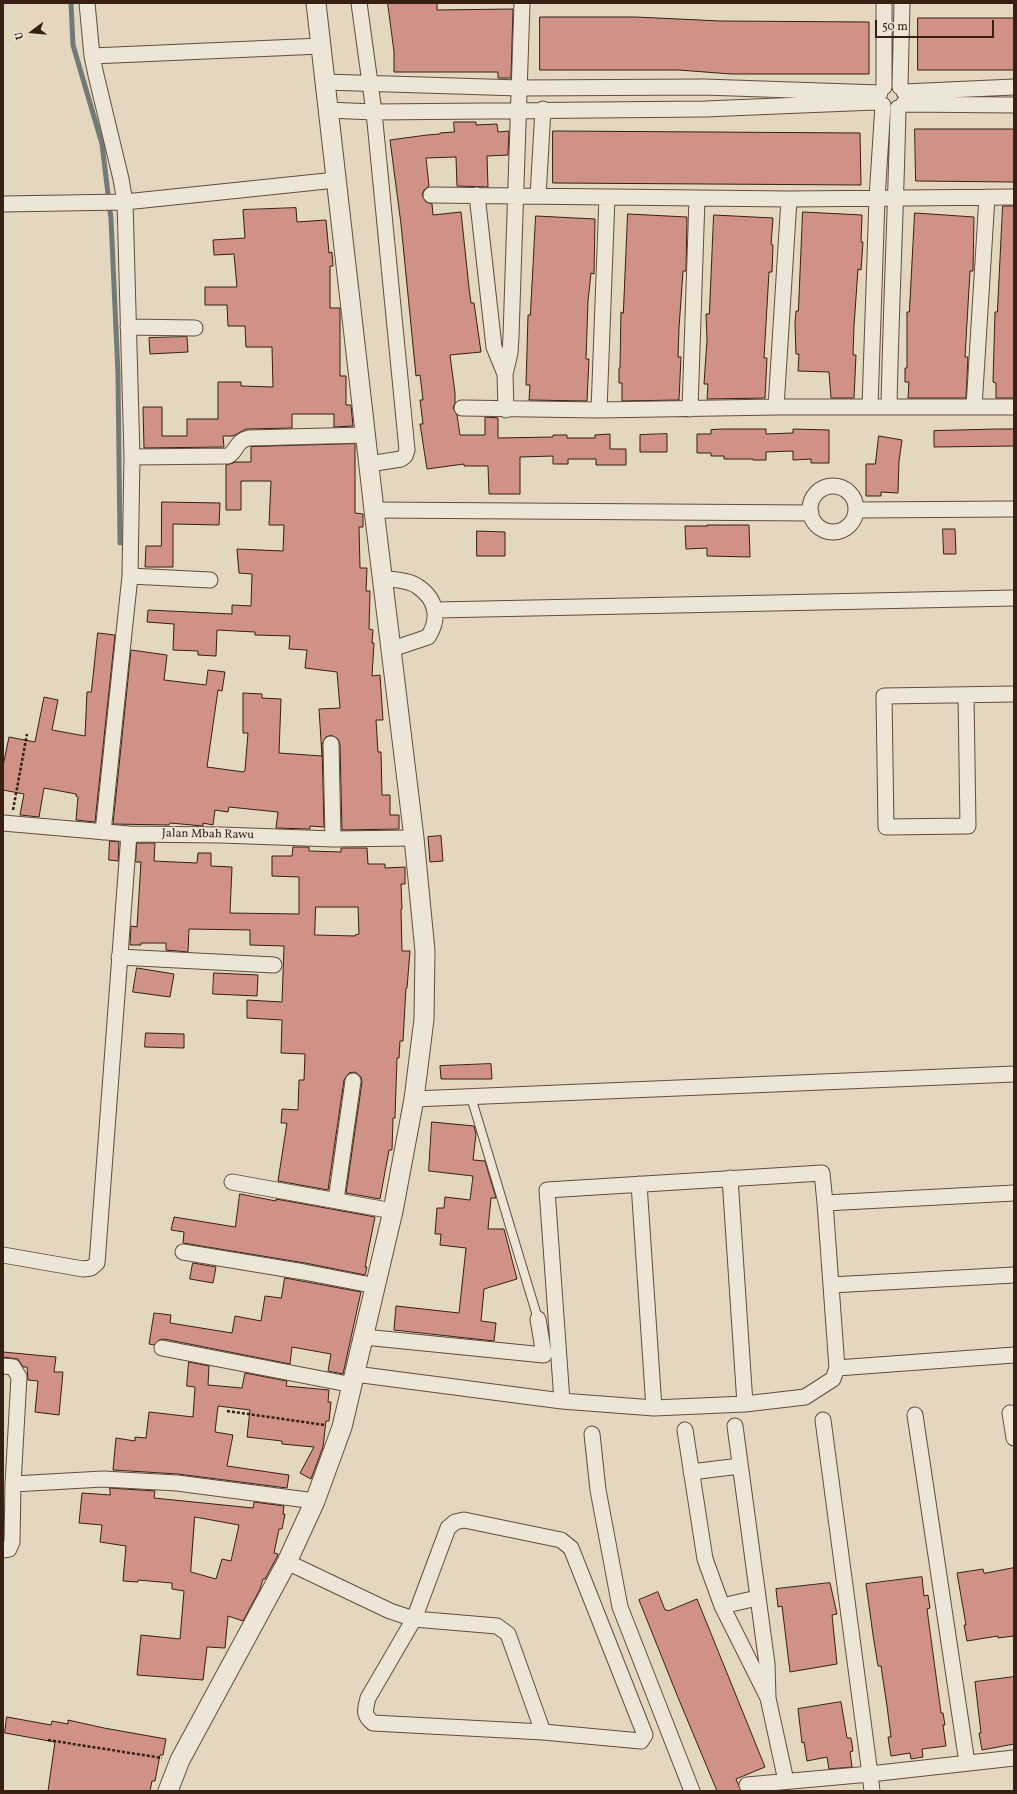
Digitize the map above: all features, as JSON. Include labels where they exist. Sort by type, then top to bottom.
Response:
[{"type":"street","points":[[87,3],[92,56],[116,203],[128,327],[132,457],[130,576],[103,832]]},
{"type":"street","points":[[168,1791],[180,1760],[296,1567],[315,1501],[342,1428],[376,1286],[393,1211],[414,1099],[424,1019],[425,952],[414,838],[392,648],[368,464],[316,3]]},
{"type":"street","points":[[359,3],[371,84],[407,450],[405,456],[401,459],[368,464]]},
{"type":"street","points":[[506,410],[505,374],[510,354],[511,336],[520,109],[522,3]]},
{"type":"street","points":[[884,3],[892,97],[896,198],[892,279],[889,406]]},
{"type":"street","points":[[870,406],[878,198],[892,97],[902,3]]},
{"type":"street","points":[[92,56],[321,46]]},
{"type":"street","points":[[324,82],[520,88],[704,87],[1014,105]]},
{"type":"street","points":[[704,87],[704,109]]},
{"type":"street","points":[[327,110],[374,112],[520,109],[704,109],[892,97],[1014,87]]},
{"type":"street","points":[[538,196],[543,109]]},
{"type":"street","points":[[3,204],[116,203],[336,180]]},
{"type":"street","points":[[431,195],[789,199],[1014,197]]},
{"type":"street","points":[[477,195],[494,347],[505,374]]},
{"type":"street","points":[[599,410],[607,197]]},
{"type":"street","points":[[974,407],[987,197]]},
{"type":"street","points":[[690,409],[697,198]]},
{"type":"street","points":[[776,407],[789,199]]},
{"type":"street","points":[[874,278],[892,279]]},
{"type":"street","points":[[128,327],[195,328]]},
{"type":"street","points":[[462,408],[506,410],[599,410],[870,406],[1014,407]]},
{"type":"street","points":[[132,457],[228,456],[232,453],[239,442],[249,438],[365,435]]},
{"type":"street","points":[[826,486],[837,486],[847,490],[854,499],[856,510],[854,519],[848,526],[839,531],[821,528],[814,522],[811,513],[811,502],[817,492],[826,486]]},
{"type":"street","points":[[856,510],[1014,508]]},
{"type":"street","points":[[374,510],[811,513]]},
{"type":"street","points":[[130,576],[210,580]]},
{"type":"street","points":[[383,578],[417,585],[427,596],[436,610],[436,621],[428,637],[392,648]]},
{"type":"street","points":[[436,610],[1014,598]]},
{"type":"street","points":[[966,695],[968,826],[886,827],[884,696],[1014,694]]},
{"type":"street","points":[[331,744],[333,839]]},
{"type":"street","name":"Jalan Mbah Rawu","points":[[7,823],[129,834],[333,839],[414,838]]},
{"type":"street","points":[[3,1255],[84,1269],[91,1268],[97,1263],[124,957],[129,834]]},
{"type":"street","points":[[124,957],[274,965]]},
{"type":"street","points":[[414,1099],[1014,1074]]},
{"type":"street","points":[[336,1200],[353,1081]]},
{"type":"street","points":[[162,1348],[354,1380],[562,1401],[654,1408],[745,1404],[805,1397],[833,1378],[837,1368],[822,1173],[547,1190],[562,1401]]},
{"type":"street","points":[[730,1178],[745,1404]]},
{"type":"street","points":[[232,1182],[393,1211]]},
{"type":"street","points":[[639,1184],[654,1408]]},
{"type":"street","points":[[825,1203],[1014,1193]]},
{"type":"street","points":[[183,1252],[304,1272],[376,1286]]},
{"type":"street","points":[[831,1285],[1014,1274]]},
{"type":"street","points":[[364,1337],[544,1355],[538,1319]]},
{"type":"street","points":[[837,1368],[1014,1355]]},
{"type":"street","points":[[3,1366],[13,1367],[19,1377],[8,1546]]},
{"type":"street","points":[[1010,1413],[1014,1438]]},
{"type":"street","points":[[915,1415],[967,1763]]},
{"type":"street","points":[[823,1420],[872,1791]]},
{"type":"street","points":[[735,1426],[767,1664],[768,1698],[786,1781]]},
{"type":"street","points":[[685,1430],[705,1559],[722,1606],[768,1698]]},
{"type":"street","points":[[592,1434],[598,1490],[620,1607],[692,1791]]},
{"type":"street","points":[[691,1472],[740,1466]]},
{"type":"street","points":[[13,1484],[103,1479],[177,1483],[315,1501]]},
{"type":"street","points":[[464,1520],[561,1540],[571,1548],[645,1735],[641,1741],[635,1741],[543,1732],[373,1723],[366,1718],[365,1712],[368,1698],[414,1619],[448,1528],[455,1522],[464,1520]]},
{"type":"street","points":[[296,1567],[390,1611],[414,1619],[497,1626],[503,1629],[508,1634],[543,1732]]},
{"type":"street","points":[[722,1606],[757,1598]]},
{"type":"street","points":[[747,1785],[870,1774],[1014,1758]]},
{"type":"lane","points":[[471,1097],[538,1319]]},
{"type":"path","points":[[7,823],[27,734]]},
{"type":"path","points":[[227,1411],[342,1428]]},
{"type":"path","points":[[48,1740],[180,1760]]},
{"type":"building","points":[[388,3],[437,3],[437,10],[513,9],[511,78],[498,78],[498,72],[394,72],[394,52]]},
{"type":"building","points":[[540,17],[636,17],[720,21],[869,22],[869,74],[731,74],[679,70],[540,70]]},
{"type":"building","points":[[918,18],[1014,18],[1014,70],[918,70]]},
{"type":"building","points":[[454,122],[476,122],[476,125],[497,124],[498,132],[509,131],[508,155],[487,156],[488,187],[457,186],[456,157],[426,158],[429,186],[424,190],[422,195],[426,202],[432,204],[433,215],[461,212],[471,303],[474,303],[481,352],[450,355],[455,393],[455,403],[453,408],[457,415],[460,435],[485,435],[485,417],[498,418],[498,438],[553,437],[553,435],[567,435],[567,438],[595,438],[595,435],[610,434],[610,449],[626,449],[626,465],[596,465],[596,459],[568,459],[568,464],[553,464],[553,456],[520,457],[520,494],[489,494],[488,466],[464,466],[464,464],[427,469],[420,424],[423,424],[420,400],[423,400],[420,375],[416,376],[401,224],[390,140],[454,132]]},
{"type":"building","points":[[915,129],[1014,129],[1014,182],[916,181]]},
{"type":"building","points":[[553,131],[860,133],[861,185],[553,183]]},
{"type":"building","points":[[1003,206],[1014,206],[1014,398],[996,398],[996,383],[993,382],[995,312],[997,312]]},
{"type":"building","points":[[296,208],[297,222],[326,220],[329,253],[332,252],[333,266],[330,266],[330,308],[340,308],[340,376],[346,376],[346,405],[351,405],[353,426],[334,427],[334,414],[292,414],[292,428],[246,429],[233,436],[223,436],[224,447],[144,448],[143,407],[162,407],[162,436],[187,436],[187,419],[218,419],[218,382],[241,382],[241,386],[273,387],[272,347],[246,347],[245,326],[228,326],[227,305],[205,305],[205,287],[237,287],[234,254],[214,255],[213,240],[245,238],[243,210]]},
{"type":"building","points":[[803,212],[862,215],[861,242],[863,242],[861,270],[858,269],[854,326],[853,355],[856,355],[854,398],[831,398],[829,372],[798,371],[799,354],[796,354],[795,323],[796,311],[798,311]]},
{"type":"building","points":[[915,213],[974,217],[973,271],[970,271],[965,357],[968,357],[966,398],[908,398],[909,382],[905,382],[905,368],[907,368],[907,312],[909,312]]},
{"type":"building","points":[[628,214],[687,217],[686,271],[683,271],[679,328],[678,357],[681,357],[679,400],[622,401],[622,383],[619,383],[619,368],[621,312],[623,313]]},
{"type":"building","points":[[714,215],[773,218],[771,244],[773,245],[772,272],[769,272],[764,358],[767,358],[765,398],[707,399],[708,384],[704,384],[707,340],[706,314],[709,314]]},
{"type":"building","points":[[536,216],[595,219],[594,274],[591,273],[588,301],[586,359],[589,359],[587,401],[529,400],[530,385],[526,385],[528,315],[530,315]]},
{"type":"building","points":[[187,337],[188,352],[150,354],[149,338]]},
{"type":"building","points":[[766,429],[766,434],[793,433],[793,429],[829,430],[829,463],[811,463],[811,459],[793,460],[793,451],[766,452],[766,460],[724,459],[724,456],[711,456],[711,453],[697,453],[697,434],[711,434],[711,430]]},
{"type":"building","points":[[1014,429],[1014,446],[934,447],[934,431]]},
{"type":"building","points":[[667,434],[667,452],[640,452],[640,435]]},
{"type":"building","points":[[879,436],[902,440],[899,461],[898,493],[881,492],[881,496],[866,496],[866,464],[875,464]]},
{"type":"building","points":[[355,444],[355,513],[363,514],[363,527],[359,527],[360,568],[367,568],[366,591],[370,591],[369,629],[373,630],[372,643],[374,643],[372,676],[380,675],[383,720],[376,720],[378,752],[381,752],[382,795],[390,795],[390,815],[399,815],[399,829],[342,830],[340,744],[338,739],[331,735],[326,737],[322,744],[324,827],[310,826],[310,829],[276,828],[278,812],[229,807],[228,812],[215,810],[213,825],[203,823],[203,826],[170,823],[169,825],[113,824],[131,650],[167,655],[164,680],[206,685],[208,670],[225,672],[222,691],[218,690],[207,767],[244,772],[245,770],[248,733],[243,733],[243,693],[262,694],[262,698],[281,699],[279,753],[322,756],[319,709],[340,708],[337,672],[305,668],[307,650],[289,649],[290,636],[255,635],[255,632],[217,630],[216,656],[198,655],[198,651],[173,650],[174,624],[147,622],[148,610],[232,614],[232,605],[251,606],[252,574],[239,573],[237,549],[283,551],[284,525],[269,525],[271,481],[241,481],[241,510],[226,510],[226,465],[236,462],[251,462],[251,447]]},
{"type":"building","points":[[162,502],[220,503],[219,525],[173,524],[173,567],[145,567],[146,546],[161,546]]},
{"type":"building","points":[[749,525],[750,557],[707,556],[707,548],[686,549],[685,526]]},
{"type":"building","points":[[943,529],[955,529],[956,554],[944,554]]},
{"type":"building","points":[[477,531],[505,532],[505,556],[477,556]]},
{"type":"building","points":[[98,633],[115,635],[95,822],[76,820],[78,797],[76,794],[44,788],[39,817],[20,815],[24,794],[3,790],[3,766],[9,737],[35,742],[44,697],[58,700],[52,730],[85,736],[87,692],[91,692]]},
{"type":"building","points":[[441,836],[443,861],[430,862],[428,837]]},
{"type":"building","points":[[110,841],[119,842],[118,861],[109,860]]},
{"type":"building","points":[[137,843],[155,843],[154,861],[197,863],[198,853],[211,853],[211,866],[232,867],[230,913],[299,914],[299,877],[272,876],[272,856],[292,856],[293,847],[309,847],[309,851],[341,852],[341,848],[367,848],[368,864],[385,864],[385,868],[405,867],[405,884],[401,884],[402,951],[410,951],[403,1041],[400,1041],[399,1058],[397,1058],[395,1118],[393,1118],[392,1150],[389,1150],[380,1199],[346,1193],[362,1082],[361,1077],[355,1072],[349,1073],[344,1080],[328,1190],[278,1181],[287,1123],[281,1123],[282,1109],[298,1110],[299,1080],[304,1080],[305,1054],[281,1053],[282,1020],[247,1018],[247,1000],[282,1002],[284,946],[250,945],[250,930],[189,929],[188,952],[166,950],[166,943],[141,943],[141,945],[130,945],[131,926],[137,927],[141,862],[136,862]],"holes":[[[316,907],[358,907],[359,934],[355,936],[315,935]]]},
{"type":"building","points":[[137,968],[174,974],[170,997],[133,992]]},
{"type":"building","points":[[214,973],[258,975],[257,996],[213,994]]},
{"type":"building","points":[[146,1033],[184,1034],[184,1048],[145,1047]]},
{"type":"building","points":[[491,1064],[492,1079],[441,1079],[440,1066]]},
{"type":"building","points":[[432,1122],[474,1126],[476,1134],[473,1160],[485,1161],[496,1198],[491,1198],[488,1229],[504,1229],[517,1279],[484,1289],[481,1321],[496,1323],[494,1341],[394,1330],[396,1306],[459,1313],[466,1248],[440,1245],[441,1234],[435,1234],[437,1208],[444,1208],[445,1197],[470,1200],[473,1176],[429,1171]]},
{"type":"building","points":[[240,1194],[375,1217],[365,1267],[367,1267],[365,1275],[305,1263],[183,1243],[184,1232],[171,1230],[174,1217],[235,1227]]},
{"type":"building","points":[[193,1263],[216,1267],[213,1283],[190,1279]]},
{"type":"building","points":[[285,1278],[361,1292],[343,1374],[328,1371],[331,1354],[292,1347],[290,1364],[164,1339],[159,1340],[154,1345],[149,1344],[154,1313],[171,1315],[170,1323],[232,1333],[235,1316],[261,1321],[265,1296],[281,1298]]},
{"type":"building","points":[[3,1352],[56,1357],[54,1372],[63,1372],[59,1415],[35,1412],[38,1381],[28,1380],[27,1367],[23,1367],[18,1359],[3,1357]]},
{"type":"building","points":[[189,1362],[209,1366],[208,1385],[242,1388],[245,1373],[287,1381],[286,1386],[329,1390],[328,1402],[331,1402],[329,1421],[326,1421],[323,1447],[311,1479],[300,1473],[314,1447],[282,1444],[282,1441],[247,1437],[250,1410],[218,1406],[215,1432],[233,1435],[227,1466],[289,1475],[287,1488],[178,1474],[113,1470],[116,1438],[135,1441],[135,1437],[146,1438],[149,1412],[193,1417],[195,1387],[187,1386]]},
{"type":"building","points":[[110,1488],[155,1491],[154,1498],[253,1508],[254,1502],[284,1506],[283,1514],[285,1514],[282,1529],[279,1529],[274,1553],[278,1554],[277,1557],[265,1579],[263,1579],[260,1589],[243,1621],[228,1616],[225,1648],[207,1647],[203,1680],[137,1675],[141,1635],[180,1639],[184,1591],[172,1589],[172,1583],[138,1580],[138,1582],[123,1581],[126,1546],[100,1542],[102,1525],[79,1523],[82,1493],[110,1495]],"holes":[[[195,1517],[239,1525],[231,1561],[222,1559],[216,1579],[191,1572]]]},
{"type":"building","points":[[1014,1568],[1014,1636],[998,1638],[998,1636],[967,1641],[964,1625],[966,1625],[957,1573],[983,1569],[984,1573]]},
{"type":"building","points":[[922,1577],[924,1596],[928,1595],[930,1608],[927,1609],[941,1713],[943,1713],[945,1725],[943,1725],[946,1746],[922,1749],[923,1757],[911,1759],[910,1753],[891,1756],[888,1737],[891,1737],[887,1706],[881,1666],[878,1666],[866,1584]]},
{"type":"building","points":[[830,1583],[837,1614],[832,1615],[837,1664],[790,1672],[782,1606],[778,1607],[776,1589]]},
{"type":"building","points":[[658,1592],[665,1610],[668,1611],[697,1599],[765,1767],[736,1779],[741,1791],[717,1791],[639,1600]]},
{"type":"building","points":[[1014,1677],[1014,1744],[982,1750],[979,1733],[981,1733],[975,1682]]},
{"type":"building","points":[[841,1702],[847,1738],[851,1738],[853,1751],[850,1752],[852,1767],[829,1769],[827,1757],[807,1761],[804,1742],[802,1743],[798,1709]]},
{"type":"building","points":[[7,1717],[51,1725],[52,1721],[68,1724],[68,1720],[166,1739],[163,1755],[160,1755],[155,1781],[152,1781],[150,1791],[48,1791],[55,1742],[5,1733]]},
{"type":"waterway","points":[[71,3],[73,45],[102,144],[111,219],[118,374],[120,543]]}]
